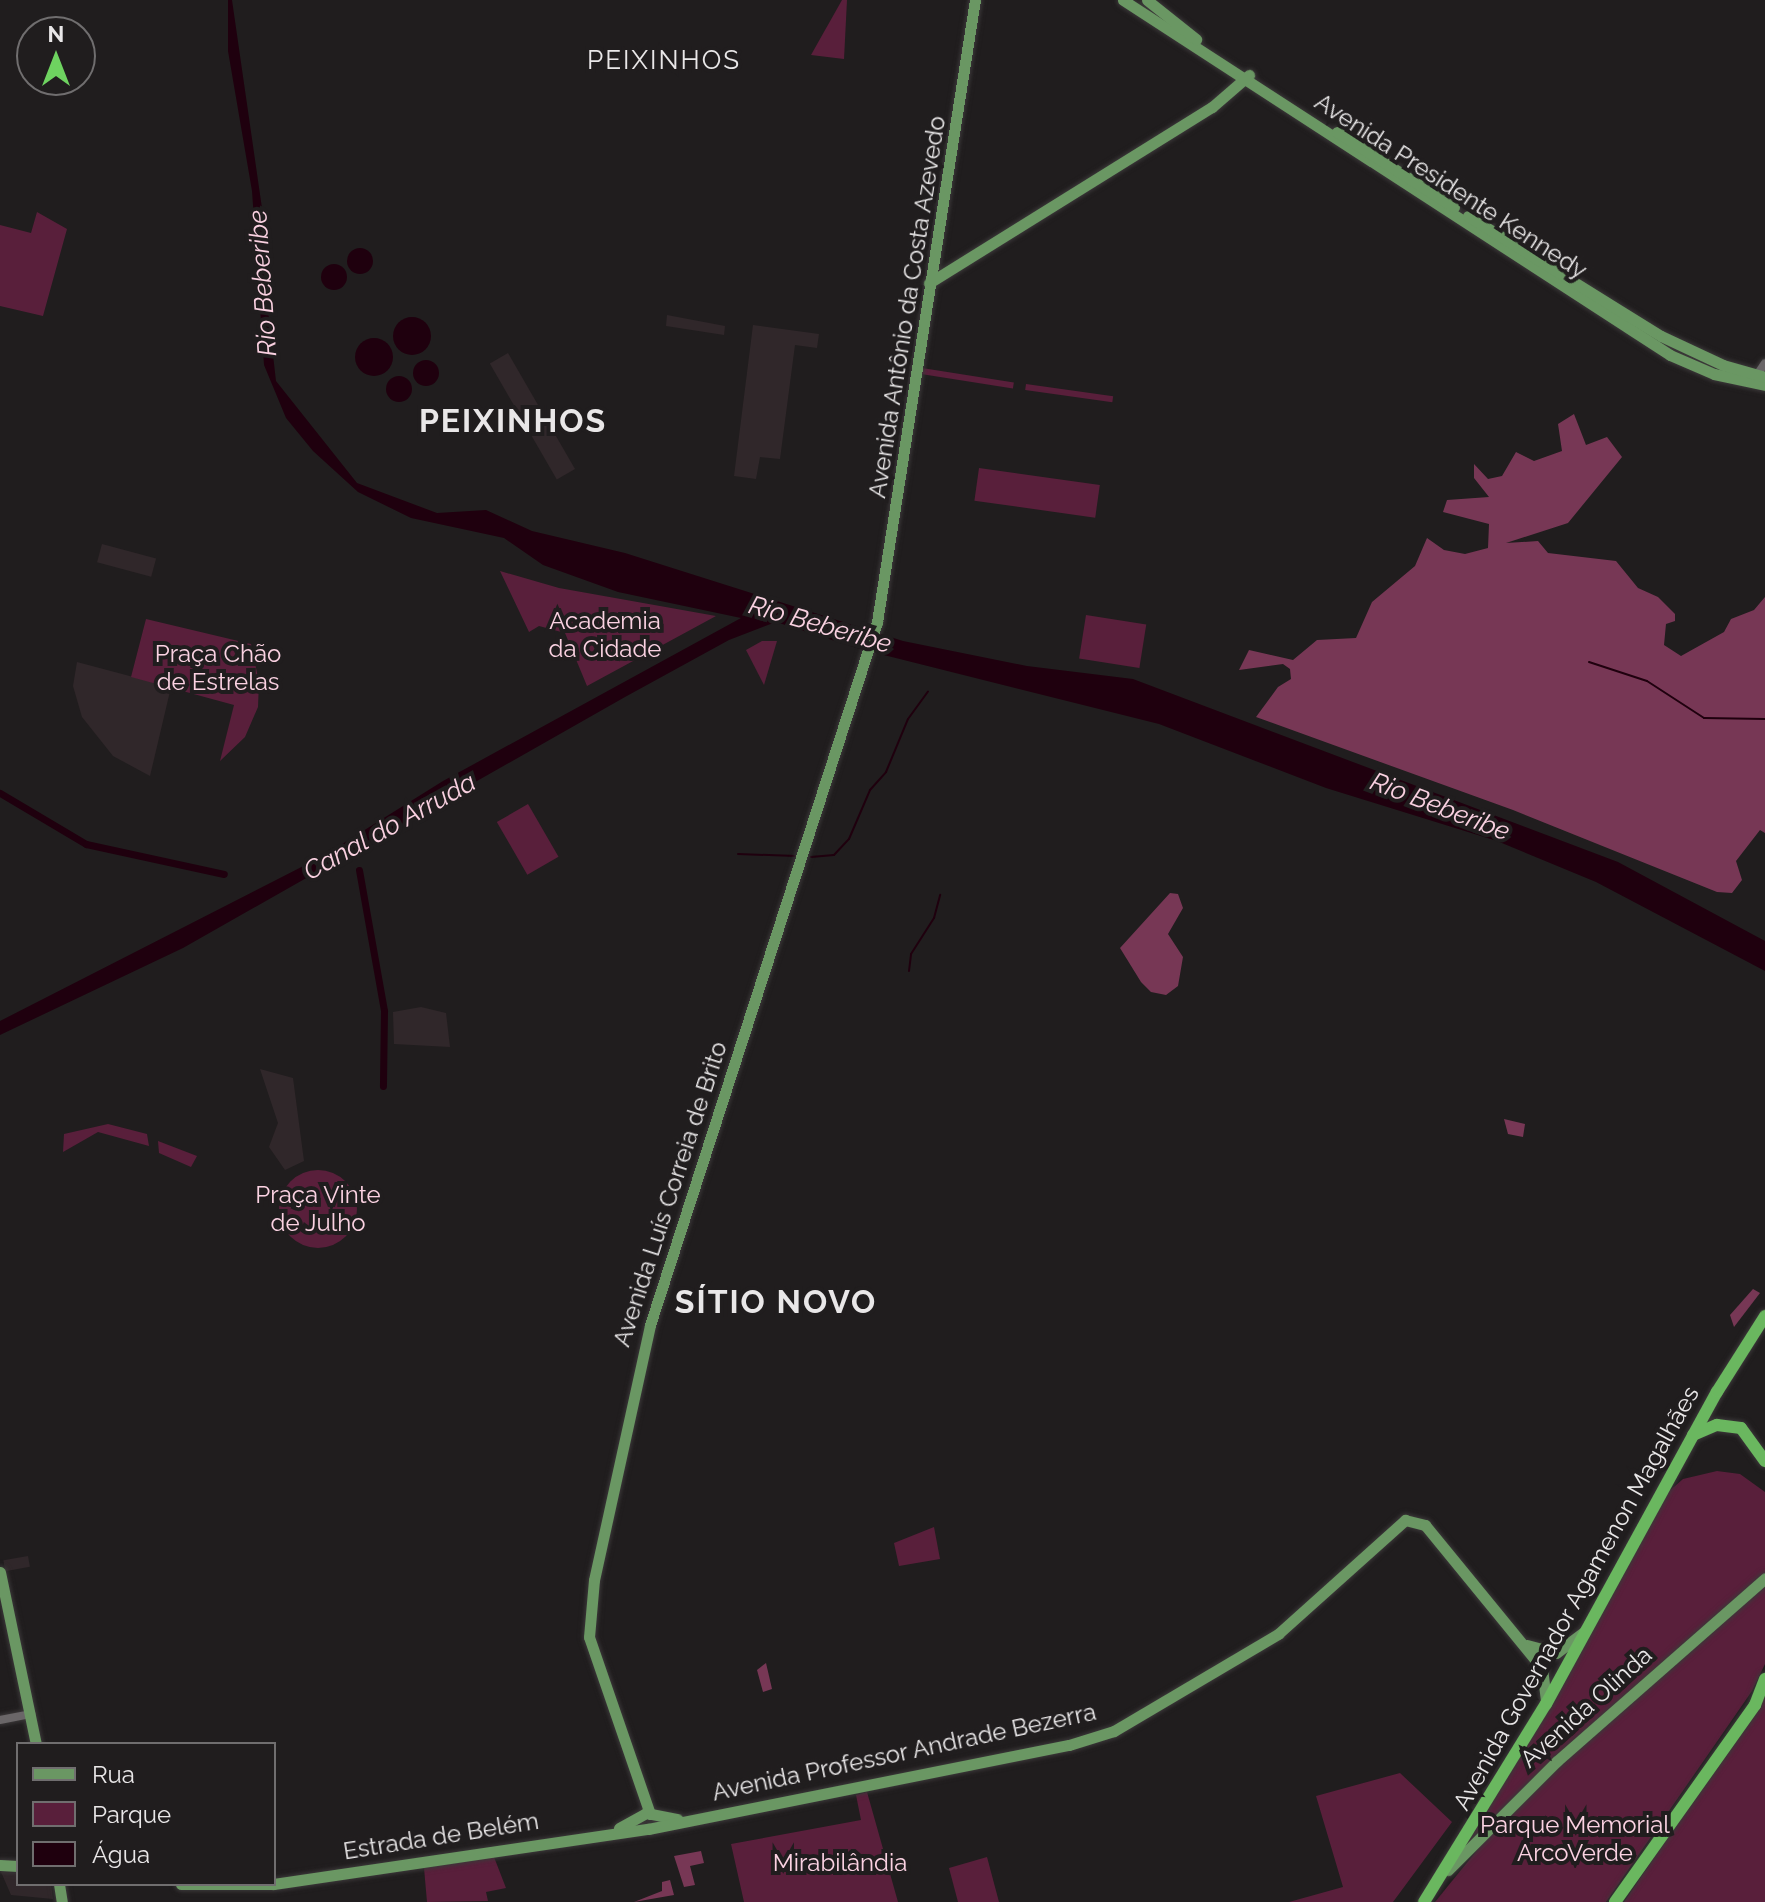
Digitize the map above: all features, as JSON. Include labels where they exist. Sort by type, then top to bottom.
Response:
[{"type":"highway","name":"Avenida Governador Agamenon Magalhães","points":[[1424,1902],[1522,1746],[1693,1435],[1765,1316]]},
{"type":"highway","points":[[1693,1435],[1717,1425],[1741,1428],[1765,1461]]},
{"type":"highway","points":[[1615,1902],[1755,1705],[1765,1679]]},
{"type":"highway","points":[[1507,1753],[1522,1746]]},
{"type":"main road","name":"Avenida Antônio da Costa Azevedo","points":[[877,621],[975,0]]},
{"type":"main road","name":"Avenida Presidente Kennedy","points":[[1123,0],[1247,77],[1670,355],[1714,374],[1762,379]]},
{"type":"main road","name":"Avenida Presidente Kennedy","points":[[1147,0],[1247,77]]},
{"type":"main road","points":[[929,283],[1212,107],[1247,77]]},
{"type":"main road","points":[[933,256],[939,264],[954,268]]},
{"type":"main road","name":"Avenida Luís Correia de Brito","points":[[647,1820],[642,1789],[589,1628],[621,1447],[650,1325],[877,621]]},
{"type":"main road","name":"Avenida Professor Andrade Bezerra","points":[[647,1820],[683,1820],[1069,1745],[1126,1727],[1278,1634],[1399,1522],[1425,1525],[1515,1633]]},
{"type":"main road","name":"Avenida Olinda","points":[[1442,1876],[1493,1820],[1765,1578]]},
{"type":"main road","points":[[1,1580],[36,1742]]},
{"type":"main road","points":[[1515,1633],[1531,1649],[1550,1653],[1567,1648],[1584,1632]]},
{"type":"main road","points":[[1515,1633],[1547,1677],[1546,1704]]},
{"type":"main road","points":[[1755,1705],[1765,1691]]},
{"type":"main road","name":"Estrada de Belém","points":[[276,1884],[615,1830],[647,1820]]},
{"type":"street","points":[[1762,379],[1765,363]]},
{"type":"street","points":[[0,1720],[31,1714]]},
{"type":"shaded area","points":[[667,315],[725,326],[724,335],[666,326]]},
{"type":"shaded area","points":[[753,325],[819,334],[817,348],[795,345],[780,459],[760,457],[756,479],[734,476]]},
{"type":"shaded area","points":[[508,353],[575,469],[557,480],[490,364]]},
{"type":"shaded area","points":[[1574,414],[1586,445],[1607,437],[1622,457],[1568,523],[1506,543],[1538,541],[1548,553],[1616,561],[1638,588],[1658,597],[1675,614],[1675,621],[1666,624],[1664,645],[1681,656],[1724,632],[1731,619],[1754,610],[1765,597],[1765,833],[1760,830],[1736,861],[1742,880],[1732,893],[1717,892],[1513,810],[1256,717],[1278,687],[1291,679],[1290,669],[1283,664],[1239,670],[1249,650],[1293,660],[1317,640],[1356,638],[1372,602],[1415,566],[1427,538],[1444,550],[1465,554],[1488,548],[1489,524],[1443,512],[1447,500],[1489,497],[1474,478],[1474,464],[1488,479],[1502,476],[1516,452],[1534,461],[1562,451],[1558,424]]},
{"type":"shaded area","points":[[102,544],[156,558],[151,577],[97,562]]},
{"type":"shaded area","points":[[77,662],[171,687],[150,776],[113,756],[82,717],[73,686]]},
{"type":"shaded area","points":[[1170,893],[1178,894],[1183,908],[1168,934],[1183,957],[1178,986],[1166,995],[1151,992],[1141,982],[1120,948]]},
{"type":"shaded area","points":[[421,1007],[446,1013],[450,1047],[394,1044],[393,1012]]},
{"type":"shaded area","points":[[260,1069],[293,1078],[304,1161],[285,1170],[269,1147],[278,1123]]},
{"type":"shaded area","points":[[1504,1119],[1525,1124],[1523,1137],[1508,1134]]},
{"type":"shaded area","points":[[1753,1289],[1760,1293],[1734,1327],[1730,1315]]},
{"type":"shaded area","points":[[28,1556],[30,1567],[5,1571],[3,1560]]},
{"type":"shaded area","points":[[766,1663],[772,1689],[763,1692],[757,1670]]},
{"type":"shaded area","points":[[701,1851],[704,1863],[690,1866],[695,1885],[684,1887],[674,1856]]},
{"type":"shaded area","points":[[1,1872],[16,1873],[16,1886],[51,1886],[53,1899],[11,1895]]},
{"type":"shaded area","points":[[670,1880],[674,1895],[634,1902],[662,1891],[662,1882]]},
{"type":"green space","points":[[842,0],[847,0],[844,59],[811,55]]},
{"type":"green space","points":[[37,212],[67,229],[43,316],[0,306],[0,225],[31,233]]},
{"type":"green space","points":[[922,368],[1014,383],[1013,388],[921,374]]},
{"type":"green space","points":[[1026,384],[1113,396],[1112,402],[1025,390]]},
{"type":"green space","points":[[979,468],[1100,485],[1095,518],[974,501]]},
{"type":"green space","name":"Academia da Cidade","points":[[500,571],[559,588],[716,616],[587,686],[565,633],[539,626],[529,632]]},
{"type":"green space","points":[[1086,615],[1146,625],[1139,668],[1079,658]]},
{"type":"green space","name":"Praça Chão de Estrelas","points":[[146,619],[251,644],[259,682],[258,707],[245,737],[220,761],[234,705],[131,677]]},
{"type":"green space","points":[[762,641],[777,641],[764,685],[746,650]]},
{"type":"green space","points":[[528,804],[558,857],[527,875],[497,822]]},
{"type":"green space","points":[[108,1124],[147,1134],[149,1146],[98,1132],[63,1152],[64,1134]]},
{"type":"green space","points":[[158,1141],[197,1156],[191,1167],[159,1153]]},
{"type":"green space","name":"Praça Vinte de Julho","points":[[318,1170],[333,1173],[346,1181],[354,1194],[357,1209],[354,1224],[346,1237],[333,1245],[318,1248],[303,1245],[290,1237],[282,1224],[279,1209],[282,1194],[290,1181],[303,1173]]},
{"type":"green space","name":"Parque Memorial ArcoVerde","points":[[1717,1471],[1740,1474],[1765,1492],[1765,1664],[1752,1691],[1606,1902],[1435,1902],[1500,1822],[1458,1855],[1659,1500],[1683,1479]]},
{"type":"green space","points":[[934,1527],[940,1559],[899,1566],[894,1543]]},
{"type":"green space","points":[[1765,1694],[1765,1902],[1624,1902]]},
{"type":"green space","points":[[1400,1773],[1452,1822],[1393,1902],[1289,1902],[1343,1887],[1316,1796]]},
{"type":"green space","name":"Mirabilândia","points":[[867,1792],[898,1902],[744,1902],[731,1844],[861,1820],[856,1795]]},
{"type":"green space","points":[[494,1857],[506,1888],[486,1892],[488,1901],[427,1902],[424,1868]]},
{"type":"green space","points":[[987,1857],[999,1902],[958,1902],[949,1868]]},
{"type":"water","name":"Rio Beberibe","points":[[228,0],[232,0],[264,222],[264,276],[276,381],[357,483],[437,513],[486,510],[532,531],[625,553],[903,641],[1027,666],[1133,679],[1618,862],[1765,941],[1765,971],[1596,882],[1497,841],[1326,788],[1159,724],[860,649],[776,622],[729,640],[625,697],[183,948],[0,1035],[0,1021],[323,856],[443,781],[741,618],[618,592],[543,565],[504,538],[411,518],[358,492],[313,451],[286,418],[264,365],[252,191],[228,51]]},
{"type":"water","points":[[360,248],[369,252],[373,261],[369,270],[360,274],[351,270],[347,261],[351,252]]},
{"type":"water","points":[[334,264],[343,268],[347,277],[343,286],[334,290],[325,286],[321,277],[325,268]]},
{"type":"water","points":[[412,317],[426,322],[431,336],[426,350],[412,355],[398,350],[393,336],[398,322]]},
{"type":"water","points":[[374,338],[388,343],[393,357],[388,371],[374,376],[360,371],[355,357],[360,343]]},
{"type":"water","points":[[426,360],[435,364],[439,373],[435,382],[426,386],[417,382],[413,373],[417,364]]},
{"type":"water","points":[[399,376],[408,380],[412,389],[408,398],[399,402],[390,398],[386,389],[390,380]]},
{"type":"waterway","points":[[1589,662],[1647,681],[1704,718],[1765,719]]},
{"type":"waterway","points":[[811,857],[834,855],[849,839],[870,790],[886,772],[908,719],[928,691]]},
{"type":"waterway","points":[[0,793],[86,844],[224,874]]},
{"type":"waterway","points":[[738,854],[796,856]]},
{"type":"waterway","name":"Canal do Arruda","points":[[359,870],[384,1011],[383,1086]]},
{"type":"waterway","points":[[909,971],[911,954],[934,918],[940,895]]},
{"type":"district","name":"PEIXINHOS","points":[[664,61]]},
{"type":"district","name":"PEIXINHOS","points":[[513,421]]},
{"type":"district","name":"SÍTIO NOVO","points":[[776,1302]]}]
